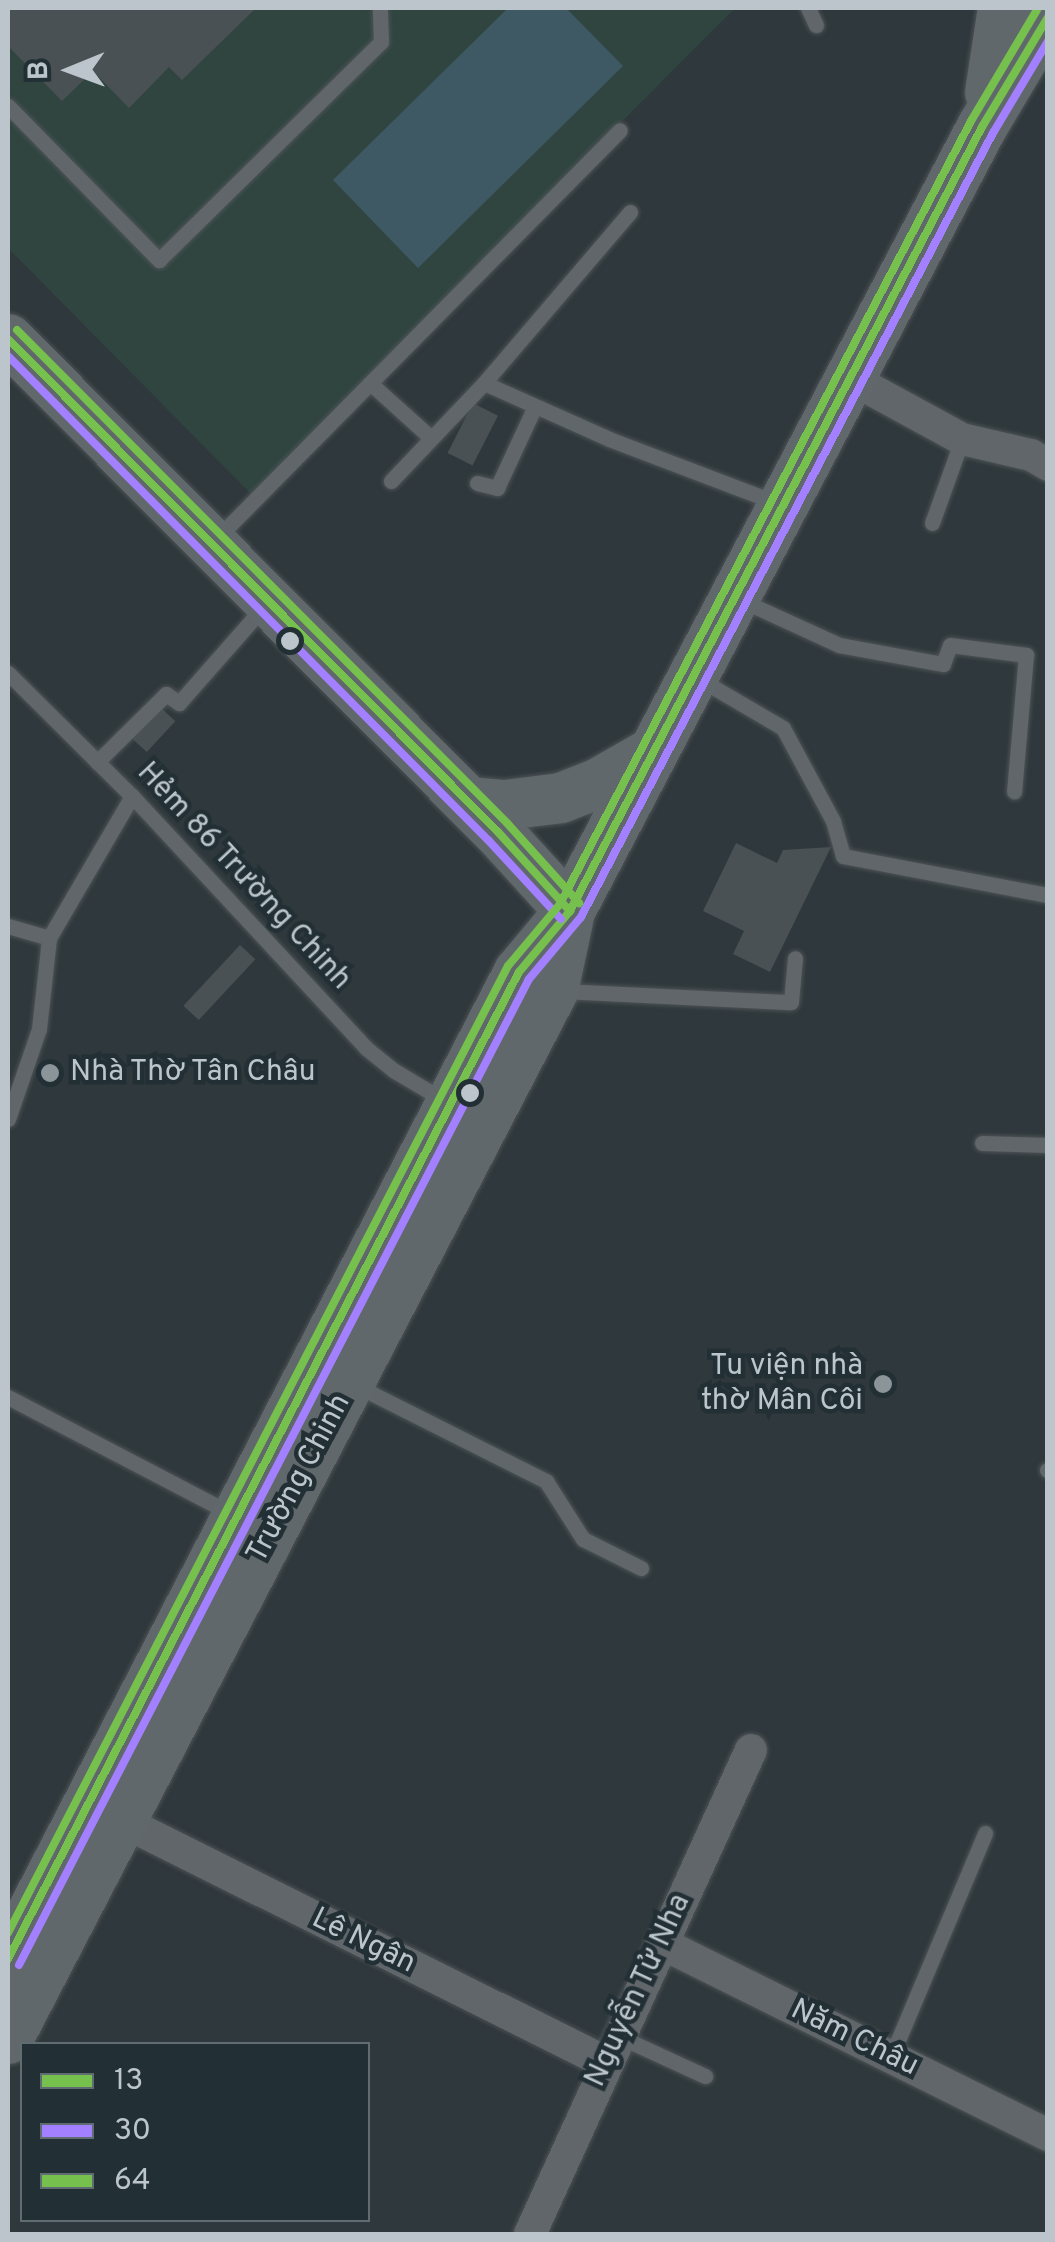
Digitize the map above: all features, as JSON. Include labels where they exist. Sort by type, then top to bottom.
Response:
[{"type":"main road","points":[[982,127],[1003,8]]},
{"type":"main road","name":"Trường Chinh","points":[[8,2039],[122,1821],[332,1373],[450,1104],[519,972],[570,911],[982,127],[1048,16]]},
{"type":"main road","points":[[982,127],[1048,54]]},
{"type":"main road","points":[[8,338],[468,802],[570,911]]},
{"type":"main road","points":[[468,802],[506,805],[561,798],[599,783],[653,752]]},
{"type":"main road","name":"Trường Chinh","points":[[8,1959],[236,1516],[332,1373],[553,991],[570,911]]},
{"type":"street","points":[[850,378],[962,439],[1031,455],[1048,465]]},
{"type":"street","name":"Nguyễn Tử Nha","points":[[530,2234],[611,2049],[751,1750]]},
{"type":"street","name":"Lê Ngân","points":[[122,1821],[611,2049]]},
{"type":"street","name":"Năm Châu","points":[[661,1943],[1048,2136]]},
{"type":"lane","points":[[8,106],[160,260],[381,42],[380,8]]},
{"type":"lane","points":[[808,8],[816,25]]},
{"type":"lane","points":[[211,544],[620,130]]},
{"type":"lane","points":[[392,481],[484,383],[630,212]]},
{"type":"lane","points":[[370,383],[432,438]]},
{"type":"lane","points":[[484,383],[783,505]]},
{"type":"lane","points":[[478,483],[497,488],[536,406]]},
{"type":"lane","points":[[932,523],[962,439]]},
{"type":"lane","points":[[734,597],[839,645],[943,664],[950,645],[1026,655],[1014,791]]},
{"type":"lane","points":[[97,762],[166,694],[178,703],[268,602]]},
{"type":"lane","name":"Hẻm 86 Trường Chinh","points":[[8,674],[132,796],[366,1048],[393,1070],[450,1104]]},
{"type":"lane","points":[[694,675],[782,728],[833,821],[843,856],[1048,895]]},
{"type":"lane","points":[[8,1118],[39,1029],[49,938],[132,796]]},
{"type":"lane","points":[[8,926],[49,938]]},
{"type":"lane","points":[[553,991],[791,1002],[795,958]]},
{"type":"lane","points":[[982,1143],[1048,1145]]},
{"type":"lane","points":[[332,1373],[546,1480],[582,1539],[641,1568]]},
{"type":"lane","points":[[8,1398],[236,1516]]},
{"type":"lane","points":[[890,2057],[985,1833]]},
{"type":"lane","points":[[611,2049],[706,2076]]},
{"type":"green space","points":[[8,8],[735,8],[251,494],[8,248]]},
{"type":"water","points":[[508,8],[566,8],[623,66],[418,268],[333,180]]},
{"type":"building","points":[[8,8],[256,8],[182,80],[169,67],[129,108],[93,71],[62,101],[8,46]]},
{"type":"building","points":[[473,403],[498,416],[473,466],[448,453]]},
{"type":"building","points":[[160,707],[175,721],[147,752],[131,738]]},
{"type":"building","points":[[736,843],[777,863],[783,850],[831,847],[770,972],[733,954],[744,931],[703,911]]},
{"type":"building","points":[[240,945],[255,959],[199,1020],[183,1006]]},
{"type":"transit line","name":"64","points":[[8,1933],[508,966],[560,904],[971,121],[1037,10]]},
{"type":"transit line","name":"13","points":[[8,1959],[519,972],[570,911],[982,127],[1048,17]]},
{"type":"transit line","name":"30","points":[[19,1965],[529,979],[581,917],[993,133],[1048,41]]},
{"type":"transit line","name":"64","points":[[17,330],[507,823],[579,903]]},
{"type":"transit line","name":"13","points":[[8,339],[498,832],[570,911]]},
{"type":"transit line","name":"30","points":[[8,356],[489,841],[561,919]]},
{"type":"place","name":"Nhà Thờ Tân Châu","points":[[50,1073]]},
{"type":"place","name":"Tu viện nhà thờ Mân Côi","points":[[883,1384]]}]
